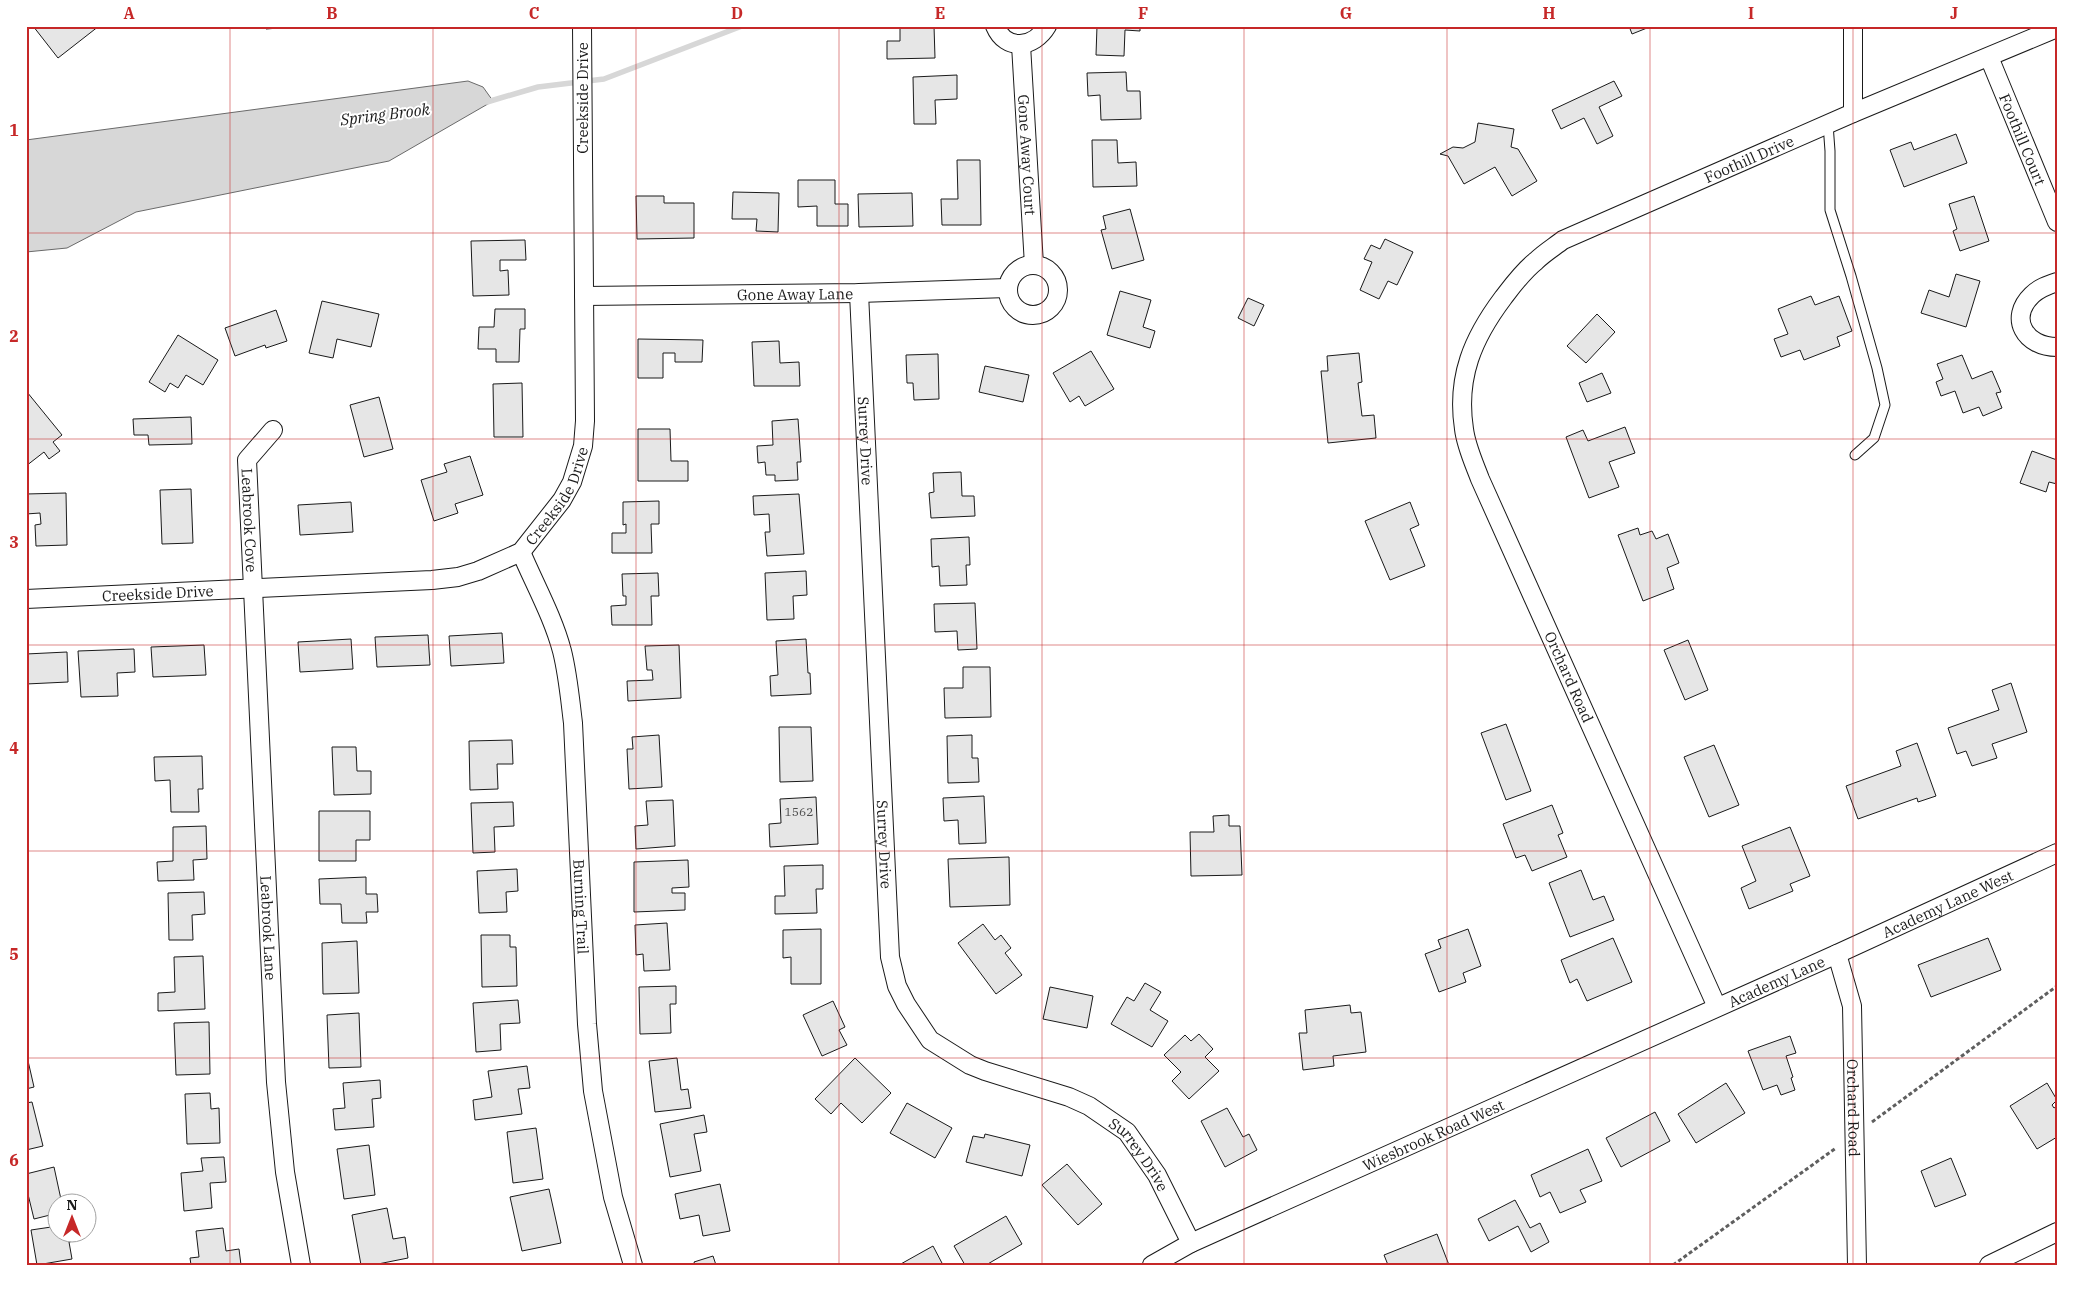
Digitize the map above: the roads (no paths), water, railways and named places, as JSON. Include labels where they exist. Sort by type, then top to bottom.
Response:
[{"type":"street","name":"Creekside Drive","points":[[26,599],[449,578],[478,570],[521,552],[562,500],[572,482],[581,454],[585,422],[582,26]]},
{"type":"street","points":[[995,26],[1002,37],[1011,43],[1021,44],[1032,42],[1041,36],[1047,26]]},
{"type":"street","points":[[1853,26],[1853,113]]},
{"type":"street","name":"Foothill Drive","points":[[1476,338],[1485,322],[1515,282],[1534,261],[1563,240],[1853,113],[2057,28]]},
{"type":"street","name":"Gone Away Court","points":[[1021,44],[1034,265]]},
{"type":"street","name":"Foothill Court","points":[[1989,57],[2057,222]]},
{"type":"street","points":[[1034,265],[1052,273],[1058,292],[1055,301],[1049,309],[1041,314],[1031,315],[1021,313],[1013,306],[1007,288],[1010,279],[1016,271],[1024,266],[1034,265]]},
{"type":"street","points":[[2057,282],[2034,293],[2028,299],[2024,308],[2022,322],[2025,334],[2032,341],[2043,347],[2057,347]]},
{"type":"street","name":"Gone Away Lane","points":[[584,296],[859,293],[1007,288]]},
{"type":"street","name":"Surrey Drive","points":[[859,293],[890,956],[897,986],[906,1004],[930,1040],[970,1065],[1069,1097],[1089,1106],[1127,1132],[1157,1175],[1191,1243]]},
{"type":"street","name":"Orchard Road","points":[[1476,338],[1464,374],[1462,394],[1464,429],[1469,449],[1488,498],[1717,1007]]},
{"type":"street","name":"Leabrook Cove","points":[[252,589],[247,460],[273,430]]},
{"type":"street","name":"Burning Trail","points":[[521,552],[553,624],[562,651],[568,683],[573,723],[587,1024],[594,1091],[613,1197],[632,1265]]},
{"type":"street","name":"Leabrook Lane","points":[[252,589],[276,1082],[285,1172],[301,1265]]},
{"type":"street","name":"Academy Lane West","points":[[1837,954],[2057,853]]},
{"type":"street","name":"Orchard Road","points":[[1837,954],[1852,1006],[1857,1265]]},
{"type":"street","name":"Academy Lane","points":[[1717,1007],[1837,954]]},
{"type":"street","name":"Wiesbrook Road West","points":[[1152,1265],[1191,1243],[1717,1007]]},
{"type":"street","points":[[1989,1265],[2057,1232]]},
{"type":"lane","points":[[1828,124],[1830,210],[1877,368],[1885,405],[1874,438],[1855,455]]},
{"type":"water","points":[[468,81],[483,87],[493,101],[389,161],[136,212],[67,248],[26,252],[26,140]]},
{"type":"waterway","name":"Spring Brook","points":[[487,102],[538,87],[604,79],[742,26]]}]
